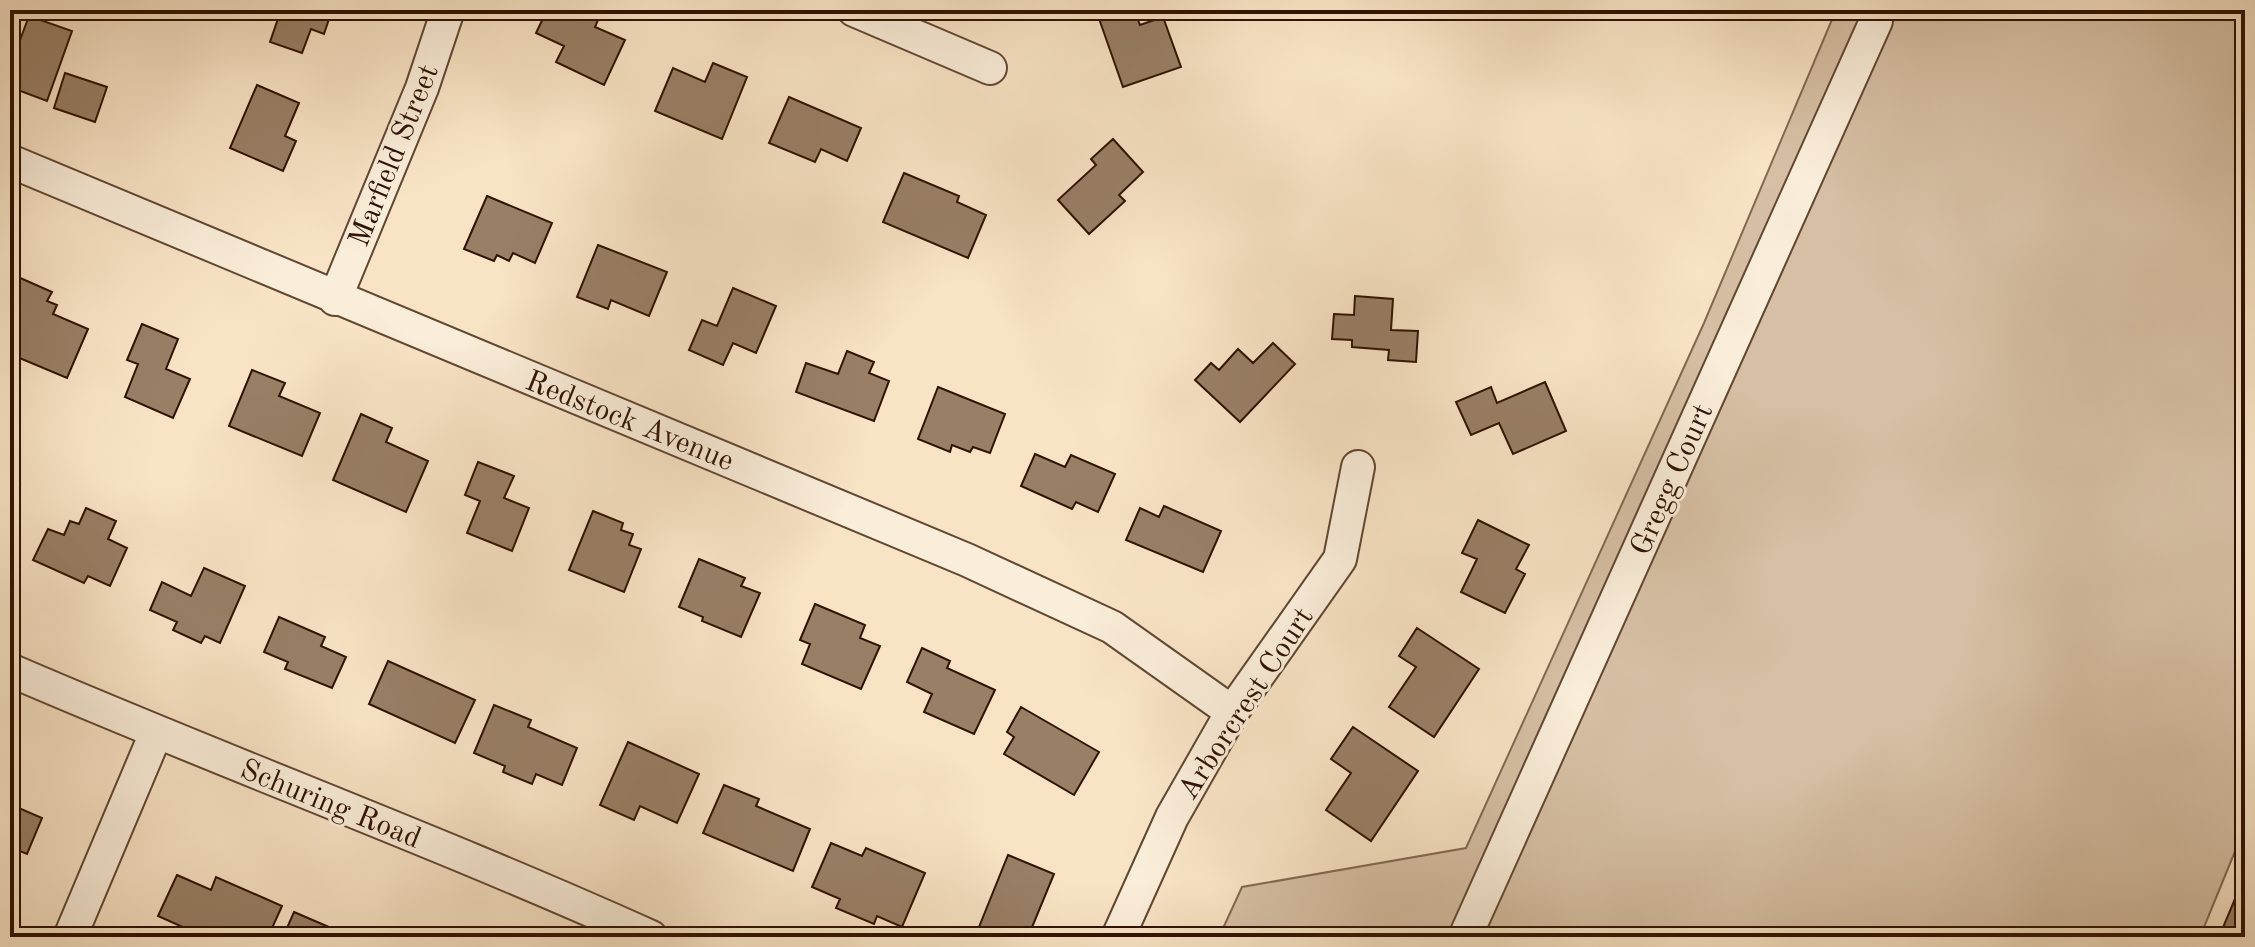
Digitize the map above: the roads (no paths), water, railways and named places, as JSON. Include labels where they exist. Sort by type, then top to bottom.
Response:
[{"type":"street","name":"Marfield Street","points":[[335,299],[422,88],[448,10]]},
{"type":"street","points":[[854,10],[990,68]]},
{"type":"street","name":"Gregg Court","points":[[1465,937],[1876,21]]},
{"type":"street","name":"Redstock Avenue","points":[[10,161],[967,560],[1112,627],[1232,712]]},
{"type":"street","name":"Arborcrest Court","points":[[1118,937],[1172,817],[1232,712],[1340,559],[1358,467]]},
{"type":"street","name":"Schuring Road","points":[[10,670],[605,927],[651,937]]},
{"type":"street","points":[[70,937],[156,733]]}]
